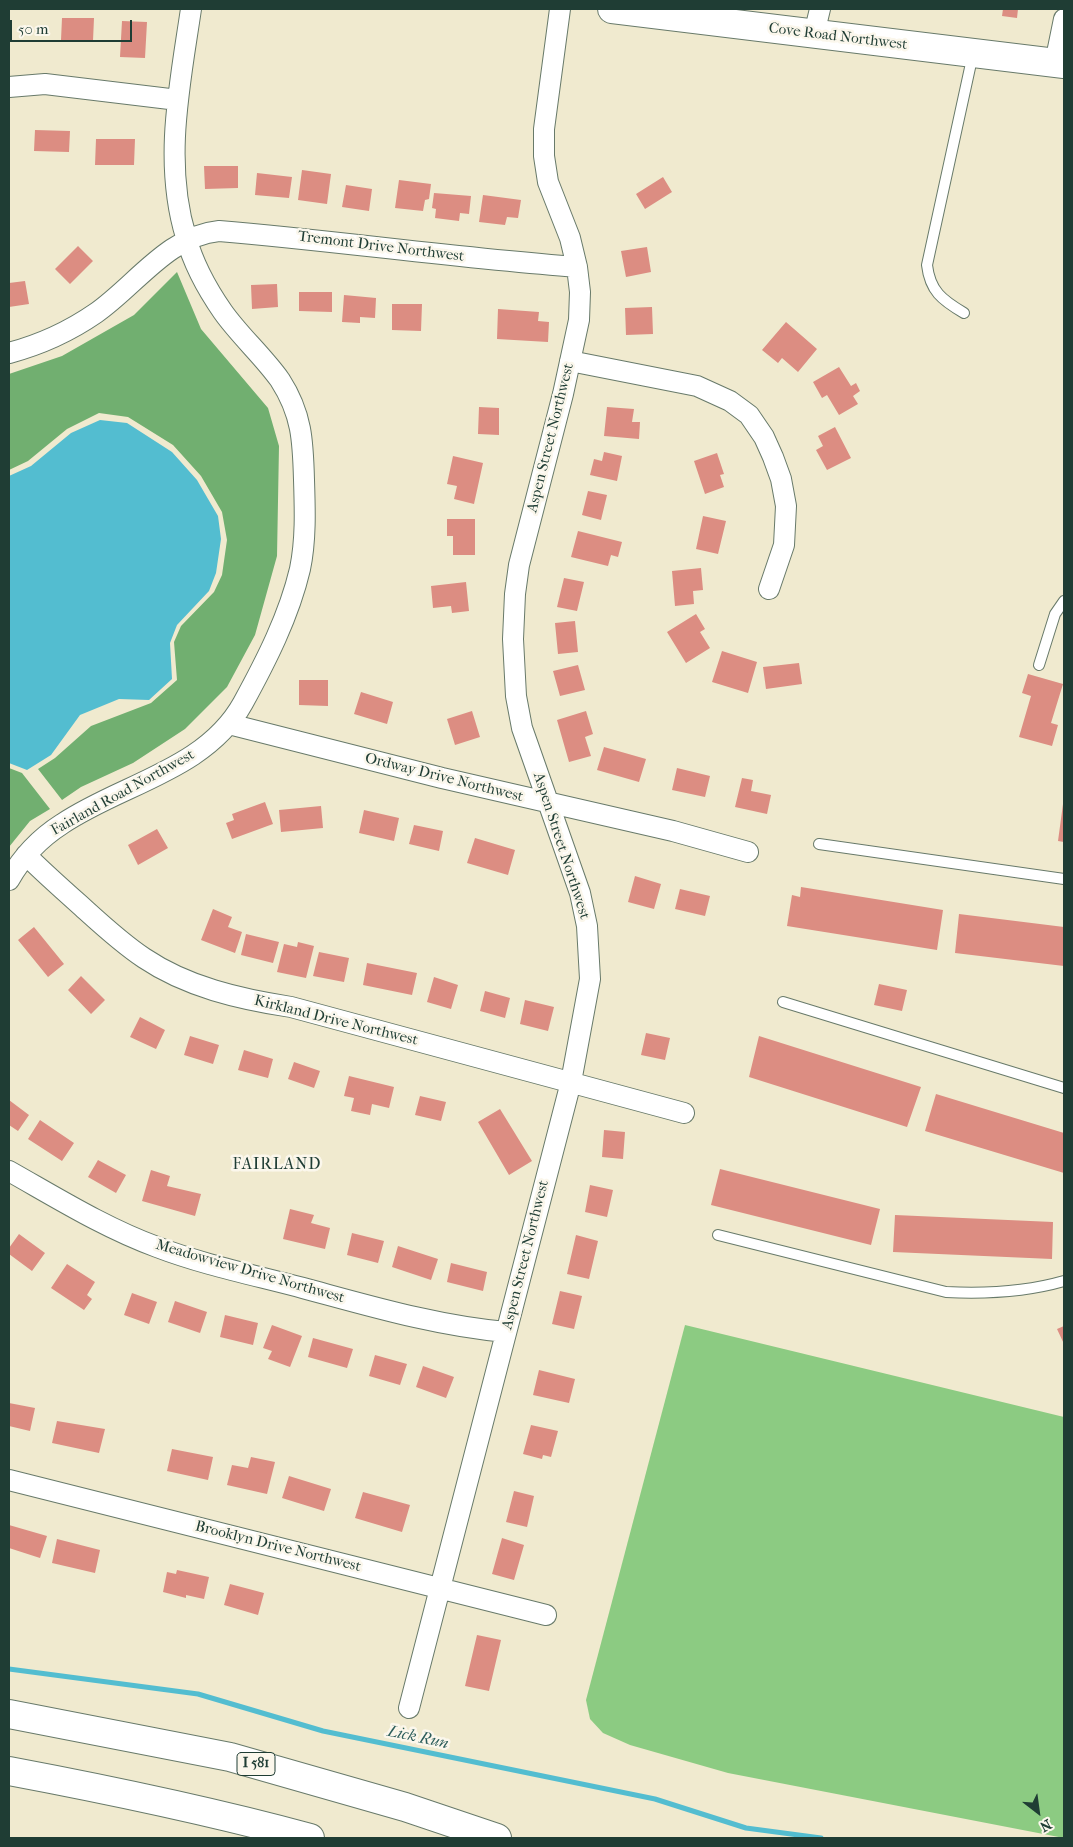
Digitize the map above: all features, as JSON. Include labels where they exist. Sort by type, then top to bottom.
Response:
[{"type":"main road","name":"Cove Road Northwest","points":[[612,9],[817,21],[973,53],[1059,63]]},
{"type":"main road","name":"I 581","points":[[9,1714],[248,1762],[405,1807],[497,1838]]},
{"type":"main road","points":[[9,1771],[214,1813],[310,1838]]},
{"type":"street","name":"Fairland Road Northwest","points":[[9,880],[26,855],[44,837],[64,822],[153,778],[192,755],[211,742],[229,724],[242,706],[275,639],[291,600],[298,575],[305,533],[303,440],[299,418],[290,396],[277,377],[223,312],[206,285],[186,239],[178,211],[174,181],[178,100],[191,9]]},
{"type":"street","name":"Aspen Street Northwest","points":[[409,1708],[571,1082],[590,979],[590,952],[580,893],[522,728],[516,696],[513,640],[514,594],[519,565],[579,320],[580,292],[577,267],[570,238],[548,182],[544,156],[544,130],[560,9]]},
{"type":"street","points":[[1059,63],[1064,19]]},
{"type":"street","points":[[9,87],[45,84],[178,100]]},
{"type":"street","name":"Tremont Drive Northwest","points":[[186,239],[206,232],[219,231],[310,239],[509,262],[577,267]]},
{"type":"street","points":[[9,353],[38,344],[68,330],[96,313],[186,239]]},
{"type":"street","points":[[570,361],[697,386],[730,401],[749,415],[764,437],[773,457],[781,479],[786,506],[784,545],[769,589]]},
{"type":"street","name":"Ordway Drive Northwest","points":[[229,724],[548,804],[673,831],[748,852]]},
{"type":"street","name":"Kirkland Drive Northwest","points":[[26,855],[117,939],[144,958],[174,975],[208,989],[252,1001],[290,1007],[684,1113]]},
{"type":"street","name":"Meadowview Drive Northwest","points":[[9,1171],[109,1227],[157,1247],[200,1261],[411,1316],[456,1326],[506,1332]]},
{"type":"street","name":"Brooklyn Drive Northwest","points":[[9,1480],[546,1615]]},
{"type":"lane","points":[[964,313],[942,300],[934,290],[928,278],[927,265],[973,53]]},
{"type":"lane","points":[[1039,665],[1055,614],[1064,602]]},
{"type":"lane","points":[[819,844],[1064,879]]},
{"type":"lane","points":[[783,1002],[1064,1088]]},
{"type":"lane","points":[[718,1235],[946,1292],[978,1293],[1022,1290],[1064,1281]]},
{"type":"green space","points":[[177,272],[201,329],[268,408],[279,446],[277,556],[255,635],[227,687],[185,729],[133,763],[81,787],[62,800],[38,769],[55,758],[91,726],[151,703],[177,680],[174,642],[181,626],[214,592],[222,575],[227,540],[222,512],[201,476],[173,445],[128,417],[99,413],[67,429],[28,461],[9,470],[9,374],[62,356],[134,315]]},
{"type":"green space","points":[[9,768],[22,773],[50,809],[30,821],[9,847]]},
{"type":"green space","points":[[685,1325],[1064,1417],[1064,1838],[728,1773],[630,1745],[603,1733],[590,1719],[586,1700]]},
{"type":"water","points":[[100,420],[127,423],[172,452],[197,480],[218,516],[221,539],[216,573],[209,591],[177,625],[170,643],[172,679],[149,700],[119,699],[80,715],[51,755],[27,770],[9,763],[9,476],[31,466],[71,433]]},
{"type":"building","points":[[1003,9],[1018,9],[1017,18],[1002,16]]},
{"type":"building","points":[[62,18],[94,18],[93,41],[61,40]]},
{"type":"building","points":[[122,21],[147,22],[145,58],[120,57]]},
{"type":"building","points":[[35,130],[70,131],[69,152],[34,151]]},
{"type":"building","points":[[96,139],[135,139],[134,165],[95,165]]},
{"type":"building","points":[[204,166],[238,166],[238,188],[205,189]]},
{"type":"building","points":[[302,170],[331,174],[327,204],[298,200]]},
{"type":"building","points":[[257,173],[292,177],[289,198],[255,195]]},
{"type":"building","points":[[663,177],[672,192],[645,209],[636,194]]},
{"type":"building","points":[[399,180],[431,184],[429,199],[425,200],[423,211],[395,208]]},
{"type":"building","points":[[346,185],[372,189],[369,211],[342,207]]},
{"type":"building","points":[[434,193],[471,196],[469,214],[460,213],[459,221],[435,218],[436,209],[432,208]]},
{"type":"building","points":[[483,195],[521,200],[518,218],[507,217],[505,225],[479,222]]},
{"type":"building","points":[[78,246],[93,261],[70,284],[55,269]]},
{"type":"building","points":[[647,247],[651,272],[626,277],[621,251]]},
{"type":"building","points":[[25,281],[29,304],[9,307],[9,283]]},
{"type":"building","points":[[277,284],[278,307],[252,309],[251,285]]},
{"type":"building","points":[[299,292],[332,292],[332,312],[299,311]]},
{"type":"building","points":[[344,295],[376,298],[375,318],[360,317],[360,323],[342,322]]},
{"type":"building","points":[[392,304],[422,304],[421,331],[392,330]]},
{"type":"building","points":[[652,307],[653,334],[626,335],[625,308]]},
{"type":"building","points":[[498,309],[539,312],[538,321],[549,322],[548,342],[497,339]]},
{"type":"building","points":[[786,322],[817,349],[798,372],[782,358],[778,363],[762,350]]},
{"type":"building","points":[[839,367],[851,386],[856,383],[860,391],[853,396],[858,404],[839,415],[827,395],[822,398],[813,382]]},
{"type":"building","points":[[479,407],[499,408],[499,435],[478,434]]},
{"type":"building","points":[[607,407],[634,409],[632,422],[640,422],[639,439],[604,436]]},
{"type":"building","points":[[835,427],[851,458],[827,470],[816,450],[823,446],[818,436]]},
{"type":"building","points":[[604,452],[622,456],[617,481],[590,475],[594,459],[602,461]]},
{"type":"building","points":[[717,453],[724,474],[720,475],[724,487],[705,494],[694,461]]},
{"type":"building","points":[[453,456],[483,463],[474,504],[454,499],[457,486],[447,484]]},
{"type":"building","points":[[588,491],[607,495],[601,520],[582,515]]},
{"type":"building","points":[[703,516],[726,521],[718,554],[696,549]]},
{"type":"building","points":[[447,519],[475,519],[475,555],[453,555],[453,536],[447,536]]},
{"type":"building","points":[[578,531],[622,542],[618,557],[611,555],[608,566],[571,557]]},
{"type":"building","points":[[701,568],[703,590],[693,591],[694,604],[675,606],[672,571]]},
{"type":"building","points":[[564,578],[584,582],[577,611],[557,607]]},
{"type":"building","points":[[466,582],[469,611],[452,613],[451,606],[433,608],[431,586]]},
{"type":"building","points":[[696,614],[705,629],[700,632],[710,648],[686,663],[667,632]]},
{"type":"building","points":[[575,621],[578,652],[558,654],[555,623]]},
{"type":"building","points":[[722,651],[757,662],[748,693],[712,682]]},
{"type":"building","points":[[799,663],[802,684],[766,689],[763,667]]},
{"type":"building","points":[[578,665],[585,690],[560,696],[553,671]]},
{"type":"building","points":[[1028,674],[1063,684],[1051,723],[1058,725],[1052,746],[1019,737],[1031,696],[1022,693]]},
{"type":"building","points":[[299,680],[328,680],[328,706],[299,705]]},
{"type":"building","points":[[361,692],[393,702],[387,724],[354,714]]},
{"type":"building","points":[[472,711],[480,737],[455,745],[447,719]]},
{"type":"building","points":[[586,711],[593,734],[585,737],[591,756],[569,762],[557,720]]},
{"type":"building","points":[[604,747],[646,759],[639,782],[597,770]]},
{"type":"building","points":[[677,768],[710,776],[705,797],[672,790]]},
{"type":"building","points":[[742,778],[753,780],[751,791],[771,795],[767,814],[735,807]]},
{"type":"building","points":[[265,802],[273,824],[232,839],[226,823],[234,820],[232,814]]},
{"type":"building","points":[[1064,804],[1064,842],[1058,841]]},
{"type":"building","points":[[321,806],[323,828],[281,832],[279,810]]},
{"type":"building","points":[[364,810],[399,818],[394,841],[359,833]]},
{"type":"building","points":[[414,825],[443,831],[439,851],[409,844]]},
{"type":"building","points":[[157,829],[168,848],[138,865],[128,845]]},
{"type":"building","points":[[475,838],[515,850],[508,875],[467,863]]},
{"type":"building","points":[[635,876],[661,884],[654,909],[628,902]]},
{"type":"building","points":[[801,887],[943,910],[937,950],[787,926],[792,895],[800,897]]},
{"type":"building","points":[[680,889],[710,896],[705,916],[675,909]]},
{"type":"building","points":[[213,909],[232,917],[228,927],[242,932],[235,953],[201,940]]},
{"type":"building","points":[[959,914],[1064,927],[1064,966],[955,953]]},
{"type":"building","points":[[34,927],[64,964],[48,977],[18,940]]},
{"type":"building","points":[[246,934],[279,942],[273,963],[241,955]]},
{"type":"building","points":[[298,942],[314,946],[306,978],[277,972],[284,944],[297,947]]},
{"type":"building","points":[[319,952],[349,958],[344,982],[313,976]]},
{"type":"building","points":[[367,963],[417,973],[412,995],[363,985]]},
{"type":"building","points":[[81,976],[105,1000],[91,1014],[68,990]]},
{"type":"building","points":[[434,977],[458,985],[451,1009],[427,1002]]},
{"type":"building","points":[[879,984],[907,990],[902,1011],[874,1005]]},
{"type":"building","points":[[485,991],[510,998],[505,1018],[480,1011]]},
{"type":"building","points":[[525,1000],[554,1007],[548,1031],[520,1024]]},
{"type":"building","points":[[140,1017],[165,1030],[156,1049],[130,1037]]},
{"type":"building","points":[[646,1033],[670,1038],[665,1060],[641,1055]]},
{"type":"building","points":[[190,1036],[219,1045],[213,1064],[184,1055]]},
{"type":"building","points":[[759,1036],[921,1087],[907,1127],[749,1077]]},
{"type":"building","points":[[244,1050],[273,1059],[268,1078],[238,1070]]},
{"type":"building","points":[[294,1062],[320,1071],[314,1088],[288,1079]]},
{"type":"building","points":[[349,1076],[394,1087],[389,1108],[372,1104],[370,1115],[351,1111],[354,1098],[344,1096]]},
{"type":"building","points":[[936,1094],[1064,1133],[1064,1173],[925,1131]]},
{"type":"building","points":[[420,1096],[446,1102],[441,1121],[415,1115]]},
{"type":"building","points":[[9,1100],[29,1115],[18,1131],[9,1125]]},
{"type":"building","points":[[500,1109],[532,1161],[509,1175],[478,1122]]},
{"type":"building","points":[[40,1120],[74,1143],[62,1161],[28,1139]]},
{"type":"building","points":[[604,1130],[625,1132],[623,1159],[602,1157]]},
{"type":"building","points":[[98,1160],[126,1175],[116,1193],[88,1177]]},
{"type":"building","points":[[720,1169],[880,1209],[871,1245],[711,1205]]},
{"type":"building","points":[[151,1170],[170,1176],[167,1186],[201,1194],[195,1216],[142,1201]]},
{"type":"building","points":[[590,1185],[613,1190],[607,1217],[585,1212]]},
{"type":"building","points":[[290,1209],[314,1215],[311,1223],[330,1228],[325,1249],[283,1239]]},
{"type":"building","points":[[895,1215],[1053,1222],[1052,1259],[893,1252]]},
{"type":"building","points":[[352,1233],[384,1241],[378,1263],[347,1255]]},
{"type":"building","points":[[19,1234],[45,1253],[32,1271],[9,1254],[9,1248]]},
{"type":"building","points":[[576,1235],[598,1241],[589,1279],[567,1274]]},
{"type":"building","points":[[398,1246],[438,1259],[431,1280],[392,1267]]},
{"type":"building","points":[[451,1263],[487,1272],[483,1291],[447,1282]]},
{"type":"building","points":[[67,1264],[95,1282],[87,1295],[92,1299],[84,1310],[51,1288]]},
{"type":"building","points":[[560,1291],[582,1296],[574,1329],[552,1324]]},
{"type":"building","points":[[132,1293],[157,1302],[149,1324],[124,1315]]},
{"type":"building","points":[[175,1301],[207,1312],[200,1333],[168,1322]]},
{"type":"building","points":[[225,1315],[258,1323],[253,1345],[220,1337]]},
{"type":"building","points":[[272,1325],[302,1336],[290,1367],[268,1359],[272,1351],[263,1348]]},
{"type":"building","points":[[1064,1326],[1064,1344],[1057,1329]]},
{"type":"building","points":[[313,1338],[353,1349],[347,1368],[308,1357]]},
{"type":"building","points":[[375,1355],[407,1364],[400,1385],[369,1376]]},
{"type":"building","points":[[423,1366],[454,1377],[446,1398],[416,1387]]},
{"type":"building","points":[[539,1370],[575,1379],[569,1403],[533,1395]]},
{"type":"building","points":[[9,1403],[35,1408],[30,1431],[9,1426]]},
{"type":"building","points":[[57,1421],[105,1429],[99,1453],[52,1443]]},
{"type":"building","points":[[531,1425],[558,1431],[551,1457],[543,1455],[542,1459],[523,1454]]},
{"type":"building","points":[[172,1449],[213,1457],[208,1480],[167,1471]]},
{"type":"building","points":[[251,1457],[275,1462],[267,1494],[227,1485],[232,1465],[248,1468]]},
{"type":"building","points":[[289,1476],[331,1489],[324,1511],[282,1498]]},
{"type":"building","points":[[514,1491],[534,1496],[527,1527],[506,1522]]},
{"type":"building","points":[[363,1492],[410,1505],[402,1532],[355,1518]]},
{"type":"building","points":[[9,1525],[47,1536],[40,1558],[9,1548]]},
{"type":"building","points":[[502,1538],[524,1545],[514,1580],[492,1574]]},
{"type":"building","points":[[57,1539],[100,1550],[95,1573],[52,1563]]},
{"type":"building","points":[[177,1570],[209,1577],[204,1599],[186,1595],[186,1598],[163,1592],[167,1572],[176,1574]]},
{"type":"building","points":[[230,1584],[264,1593],[258,1615],[224,1605]]},
{"type":"building","points":[[477,1635],[501,1640],[489,1691],[465,1686]]},
{"type":"waterway","name":"Lick Run","points":[[9,1669],[198,1694],[323,1731],[655,1799],[746,1828],[821,1838]]},
{"type":"district","name":"FAIRLAND","points":[[277,1165]]}]
